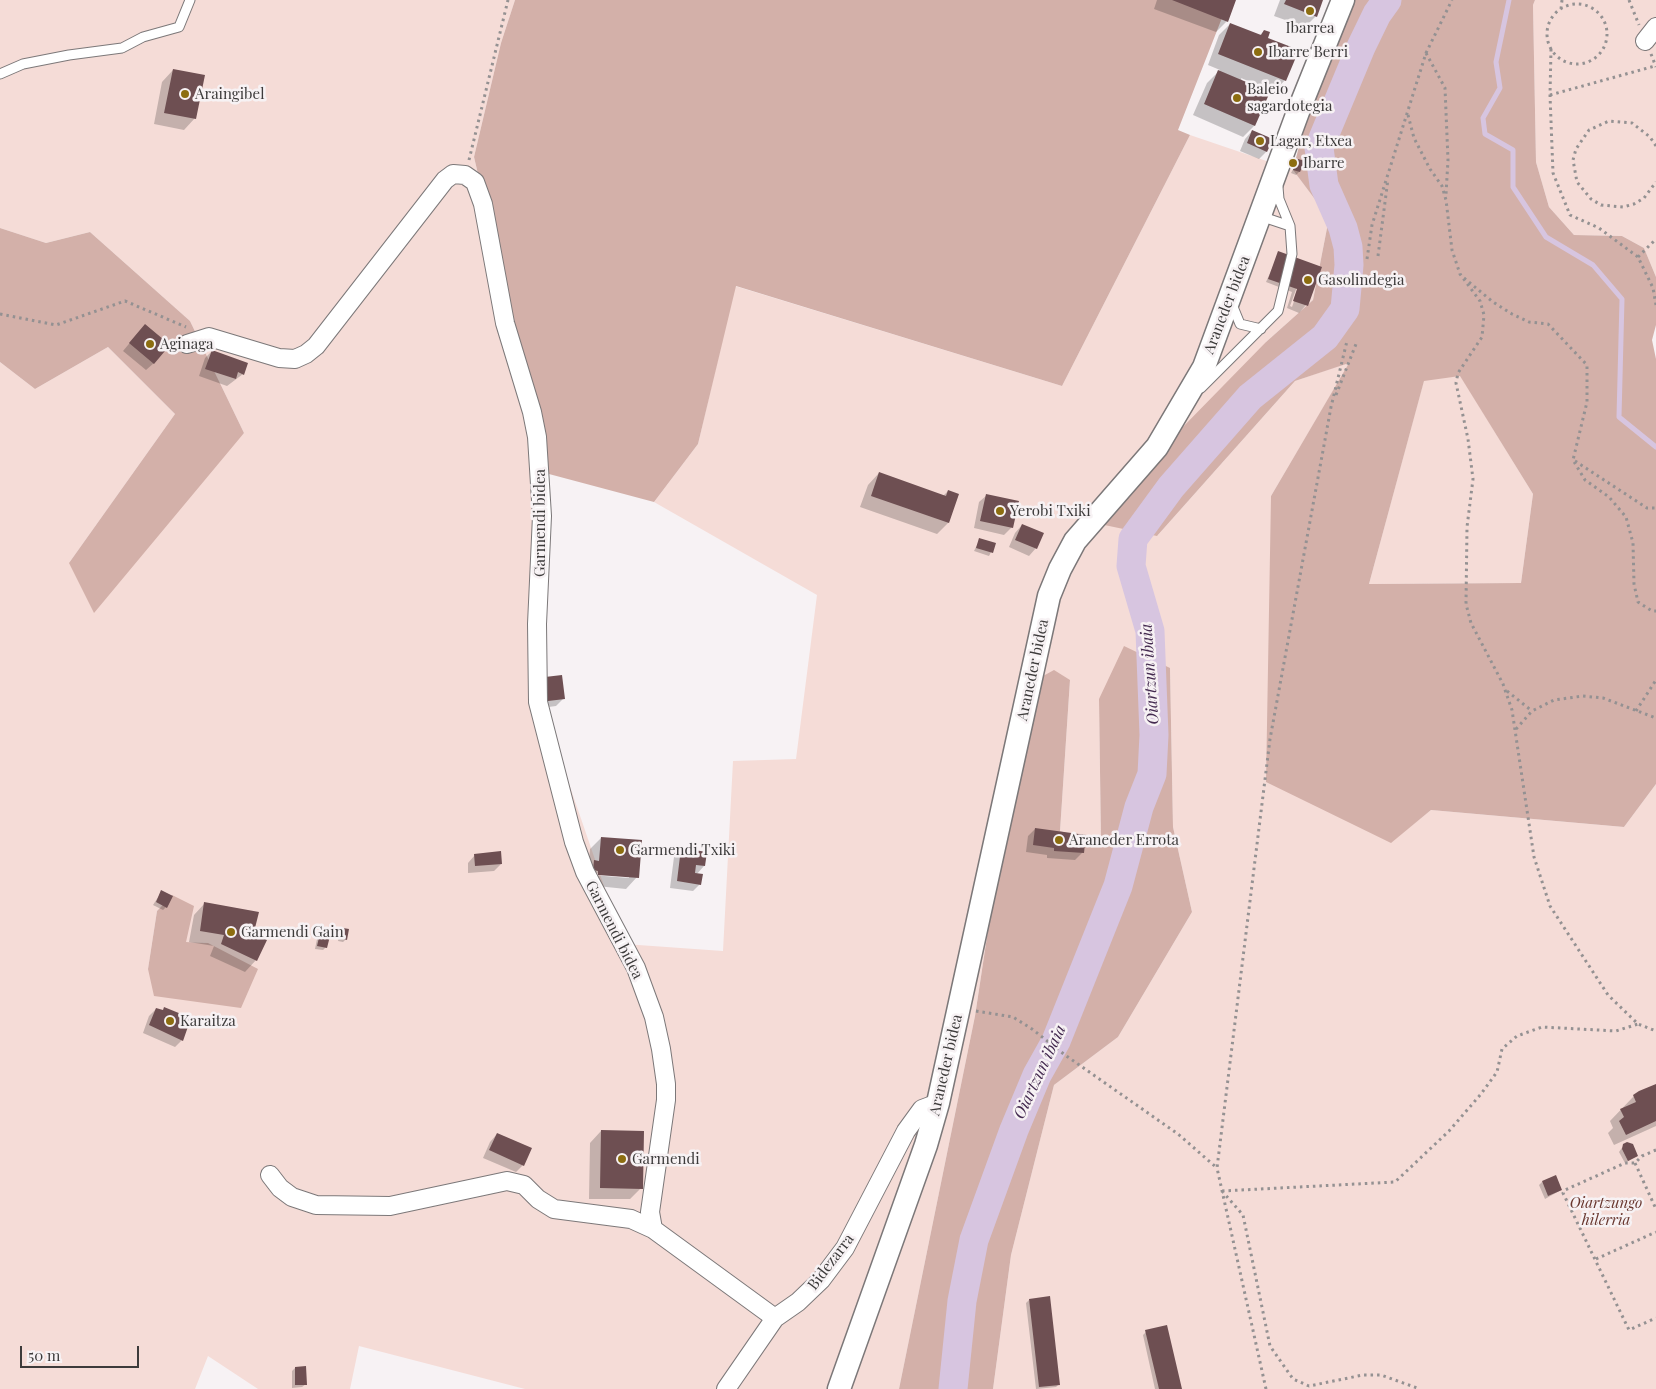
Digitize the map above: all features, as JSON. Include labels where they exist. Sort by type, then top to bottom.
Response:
[{"type":"street","name":"Araneder bidea","points":[[840,1389],[926,1145],[938,1103],[1049,596],[1060,569],[1075,542],[1157,447],[1204,366],[1343,0]]},
{"type":"street","points":[[1646,41],[1656,26]]},
{"type":"street","points":[[187,344],[209,337],[279,358],[295,359],[306,354],[316,346],[445,180],[453,174],[465,175]]},
{"type":"street","name":"Garmendi bidea","points":[[465,175],[475,182],[483,204],[505,322],[532,412],[537,437],[542,516],[537,624],[538,702],[574,842],[585,872],[636,968],[654,1017],[661,1049],[666,1084],[666,1100],[650,1212],[653,1229]]},
{"type":"street","name":"Bidezarra","points":[[726,1389],[775,1318],[798,1302],[821,1280],[840,1255],[906,1131],[922,1109],[938,1103]]},
{"type":"street","points":[[270,1175],[280,1188],[292,1197],[316,1205],[390,1206],[507,1181],[524,1184],[538,1198],[554,1209],[630,1219],[653,1229],[775,1318]]},
{"type":"lane","points":[[0,74],[23,64],[69,55],[122,48],[143,37],[179,27],[190,0]]},
{"type":"lane","points":[[1180,410],[1278,311],[1292,254],[1290,226],[1278,199],[1277,170]]},
{"type":"lane","points":[[1263,209],[1270,219],[1290,226]]},
{"type":"lane","points":[[1230,299],[1240,324],[1262,329]]},
{"type":"path","points":[[465,175],[508,0]]},
{"type":"path","points":[[1367,259],[1372,225],[1426,53],[1452,0]]},
{"type":"path","points":[[1560,9],[1562,0]]},
{"type":"path","points":[[1551,49],[1563,60],[1579,64],[1590,62],[1599,56],[1605,47],[1608,36],[1606,25],[1601,15],[1592,8],[1582,4],[1571,5],[1560,9],[1552,17],[1548,27],[1547,38],[1551,49],[1550,95],[1553,173],[1570,215],[1598,228],[1638,257],[1653,288],[1656,305]]},
{"type":"path","points":[[1426,53],[1445,88],[1448,160],[1446,200]]},
{"type":"path","points":[[1550,95],[1656,66]]},
{"type":"path","points":[[1408,115],[1414,138],[1430,169],[1442,186],[1446,200],[1452,250],[1460,274],[1480,301],[1484,315],[1482,337],[1458,373],[1456,383],[1468,438],[1473,479],[1467,527],[1466,604],[1471,623],[1510,696],[1532,711]]},
{"type":"path","points":[[1656,146],[1650,137],[1632,124],[1610,121],[1589,130],[1579,144],[1573,160],[1577,182],[1591,199],[1601,205],[1612,208],[1634,204],[1644,198],[1656,182]]},
{"type":"path","points":[[1378,256],[1390,171]]},
{"type":"path","points":[[1638,257],[1656,239]]},
{"type":"path","points":[[1460,274],[1493,302],[1512,314],[1529,322],[1548,324],[1587,366],[1587,402],[1573,460],[1585,480],[1609,497],[1626,517],[1634,543],[1634,584],[1638,602],[1652,611],[1656,611]]},
{"type":"path","points":[[0,314],[56,326],[125,300],[209,337]]},
{"type":"path","points":[[1266,1389],[1217,1168],[1270,739],[1331,407],[1347,340]]},
{"type":"path","points":[[1331,407],[1356,344]]},
{"type":"path","points":[[1573,460],[1647,508],[1656,508]]},
{"type":"path","points":[[1636,710],[1656,680]]},
{"type":"path","points":[[1503,684],[1512,710],[1534,857],[1550,906],[1608,995],[1638,1024],[1656,1031]]},
{"type":"path","points":[[1515,729],[1532,711],[1554,700],[1583,696],[1604,698],[1656,718]]},
{"type":"path","points":[[959,1009],[1013,1017],[1178,1134],[1217,1168]]},
{"type":"path","points":[[1222,1191],[1395,1182],[1449,1131],[1481,1094],[1497,1072],[1502,1049],[1517,1036],[1542,1027],[1616,1031],[1638,1024]]},
{"type":"path","points":[[1656,1150],[1642,1156],[1635,1163],[1625,1163],[1565,1190],[1563,1193],[1629,1330],[1656,1318]]},
{"type":"path","points":[[1635,1163],[1656,1209]]},
{"type":"path","points":[[1222,1191],[1243,1215],[1270,1346],[1293,1379],[1309,1386],[1363,1375],[1381,1375],[1420,1389]]},
{"type":"path","points":[[1596,1259],[1656,1232]]},
{"type":"green space","name":"Oiartzungo hilerria","points":[[0,0],[515,0],[501,43],[474,157],[549,474],[542,705],[624,944],[723,951],[733,761],[796,759],[817,595],[654,502],[698,444],[735,286],[1062,386],[1190,135],[1293,170],[1329,218],[1313,300],[1266,342],[1157,536],[1295,381],[1350,362],[1271,496],[1391,842],[1431,810],[1624,827],[1656,784],[1656,1389],[993,1389],[1011,1255],[1054,1085],[1118,1037],[1192,912],[1173,827],[1170,668],[1099,699],[1101,844],[1060,831],[1070,680],[1025,686],[975,1016],[899,1389],[525,1389],[359,1346],[350,1389],[258,1389],[208,1356],[195,1389],[0,1389],[0,362],[35,389],[108,347],[175,414],[69,563],[244,433],[190,321],[90,232],[46,243],[0,228]],"holes":[[[172,895],[186,942],[208,943],[148,969],[157,911]]]},
{"type":"green space","points":[[1535,0],[1656,0],[1656,277],[1644,248],[1622,236],[1574,235],[1549,207],[1536,162],[1533,5]]},
{"type":"green space","points":[[1460,375],[1533,494],[1521,583],[1369,584],[1424,380]]},
{"type":"shaded area","points":[[515,0],[1229,0],[1178,130],[1190,135],[1062,386],[736,286],[698,444],[654,502],[549,474],[474,157],[501,43]]},
{"type":"shaded area","points":[[1336,0],[1535,0],[1533,5],[1536,162],[1549,207],[1574,235],[1622,236],[1644,248],[1656,277],[1656,325],[1652,340],[1656,359],[1656,784],[1624,827],[1431,810],[1391,843],[1266,782],[1271,496],[1349,363],[1295,381],[1157,536],[1090,522],[1266,342],[1313,300],[1329,218],[1293,170]],"holes":[[[1460,376],[1533,494],[1521,583],[1369,584],[1424,381]]]},
{"type":"shaded area","points":[[0,228],[46,243],[90,232],[190,321],[244,433],[94,613],[69,563],[175,414],[108,347],[35,389],[0,362]]},
{"type":"shaded area","points":[[1124,646],[1170,668],[1173,827],[1192,912],[1118,1037],[1054,1085],[1011,1255],[993,1389],[899,1389],[975,1016],[1025,686],[1054,670],[1070,680],[1060,831],[1101,843],[1099,699]]},
{"type":"shaded area","points":[[172,895],[194,906],[186,942],[208,943],[258,969],[241,1008],[154,996],[148,969],[157,911]]},
{"type":"building","points":[[1172,0],[1236,0],[1228,22]]},
{"type":"building","name":"Ibarrea","points":[[1286,0],[1323,0],[1317,17],[1284,4]]},
{"type":"building","name":"Ibarre Berri","points":[[1230,23],[1261,35],[1264,30],[1270,32],[1268,38],[1299,50],[1286,81],[1218,54]]},
{"type":"building","name":"Araingibel","points":[[173,69],[205,75],[196,119],[164,113]]},
{"type":"building","name":"Baleio sagardotegia","points":[[1218,70],[1270,92],[1255,126],[1204,104]]},
{"type":"building","name":"Lagar, Etxea","points":[[1252,130],[1273,139],[1267,152],[1247,143]]},
{"type":"building","points":[[1298,159],[1305,161],[1300,172],[1293,170]]},
{"type":"building","points":[[1278,251],[1322,267],[1308,306],[1293,301],[1297,289],[1268,279]]},
{"type":"building","name":"Aginaga","points":[[145,324],[170,345],[154,364],[129,343]]},
{"type":"building","points":[[212,350],[248,363],[244,375],[238,372],[236,379],[205,369]]},
{"type":"building","points":[[879,472],[946,496],[948,490],[959,494],[949,523],[871,496]]},
{"type":"building","name":"Yerobi Txiki","points":[[986,494],[1019,501],[1013,528],[980,521]]},
{"type":"building","points":[[1022,524],[1044,533],[1037,549],[1015,540]]},
{"type":"building","points":[[979,538],[996,543],[993,553],[976,548]]},
{"type":"building","points":[[562,675],[565,699],[548,701],[545,677]]},
{"type":"building","name":"Araneder Errota","points":[[1035,828],[1086,835],[1084,853],[1054,851],[1054,848],[1033,845]]},
{"type":"building","name":"Garmendi Txiki","points":[[601,837],[642,840],[639,878],[598,875],[598,871],[593,870],[594,860],[599,861]]},
{"type":"building","points":[[681,848],[707,852],[705,866],[696,865],[695,873],[703,874],[701,885],[677,881]]},
{"type":"building","points":[[501,851],[502,864],[475,866],[474,854]]},
{"type":"building","points":[[161,890],[173,896],[167,908],[156,902]]},
{"type":"building","name":"Garmendi Gain","points":[[204,902],[259,912],[255,928],[260,932],[259,936],[267,940],[257,961],[221,944],[224,935],[200,931]]},
{"type":"building","points":[[343,928],[349,929],[347,940],[341,938]]},
{"type":"building","points":[[321,929],[331,932],[327,948],[317,946]]},
{"type":"building","name":"Karaitza","points":[[164,1007],[191,1018],[183,1041],[149,1025],[156,1008],[163,1010]]},
{"type":"building","points":[[1656,1084],[1656,1121],[1626,1135],[1619,1121],[1624,1117],[1620,1109],[1636,1102],[1633,1095]]},
{"type":"building","name":"Garmendi","points":[[601,1130],[644,1131],[643,1189],[600,1188]]},
{"type":"building","points":[[497,1133],[532,1148],[524,1166],[489,1150]]},
{"type":"building","points":[[1627,1142],[1633,1144],[1638,1156],[1628,1161],[1622,1149],[1623,1144]]},
{"type":"building","points":[[1556,1175],[1562,1190],[1548,1196],[1542,1181]]},
{"type":"building","points":[[1050,1296],[1060,1385],[1039,1387],[1029,1299]]},
{"type":"building","points":[[1167,1325],[1182,1389],[1159,1389],[1145,1330]]},
{"type":"building","points":[[306,1366],[307,1385],[295,1385],[295,1367]]},
{"type":"waterway","name":"Oiartzun ibaia","points":[[953,1389],[962,1301],[974,1240],[1014,1130],[1037,1075],[1056,1041],[1118,886],[1139,807],[1152,774],[1154,735],[1150,631],[1131,566],[1133,539],[1171,487],[1250,397],[1325,337],[1345,309],[1349,265],[1348,247],[1343,228],[1324,185],[1319,148],[1361,47],[1377,14],[1387,0]]},
{"type":"waterway","points":[[1509,0],[1496,62],[1500,88],[1483,118],[1485,134],[1513,150],[1513,187],[1546,237],[1593,265],[1622,299],[1619,417],[1656,447]]},
{"type":"place","name":"Ibarrea","points":[[1310,11]]},
{"type":"place","name":"Ibarre Berri","points":[[1258,52]]},
{"type":"place","name":"Araingibel","points":[[185,94]]},
{"type":"place","name":"Baleio sagardotegia","points":[[1237,98]]},
{"type":"place","name":"Lagar, Etxea","points":[[1260,141]]},
{"type":"place","name":"Ibarre","points":[[1293,163]]},
{"type":"place","name":"Gasolindegia","points":[[1308,280]]},
{"type":"place","name":"Aginaga","points":[[150,344]]},
{"type":"place","name":"Yerobi Txiki","points":[[1000,511]]},
{"type":"place","name":"Araneder Errota","points":[[1059,840]]},
{"type":"place","name":"Garmendi Txiki","points":[[620,850]]},
{"type":"place","name":"Garmendi Gain","points":[[231,932]]},
{"type":"place","name":"Karaitza","points":[[170,1021]]},
{"type":"place","name":"Garmendi","points":[[622,1159]]}]
